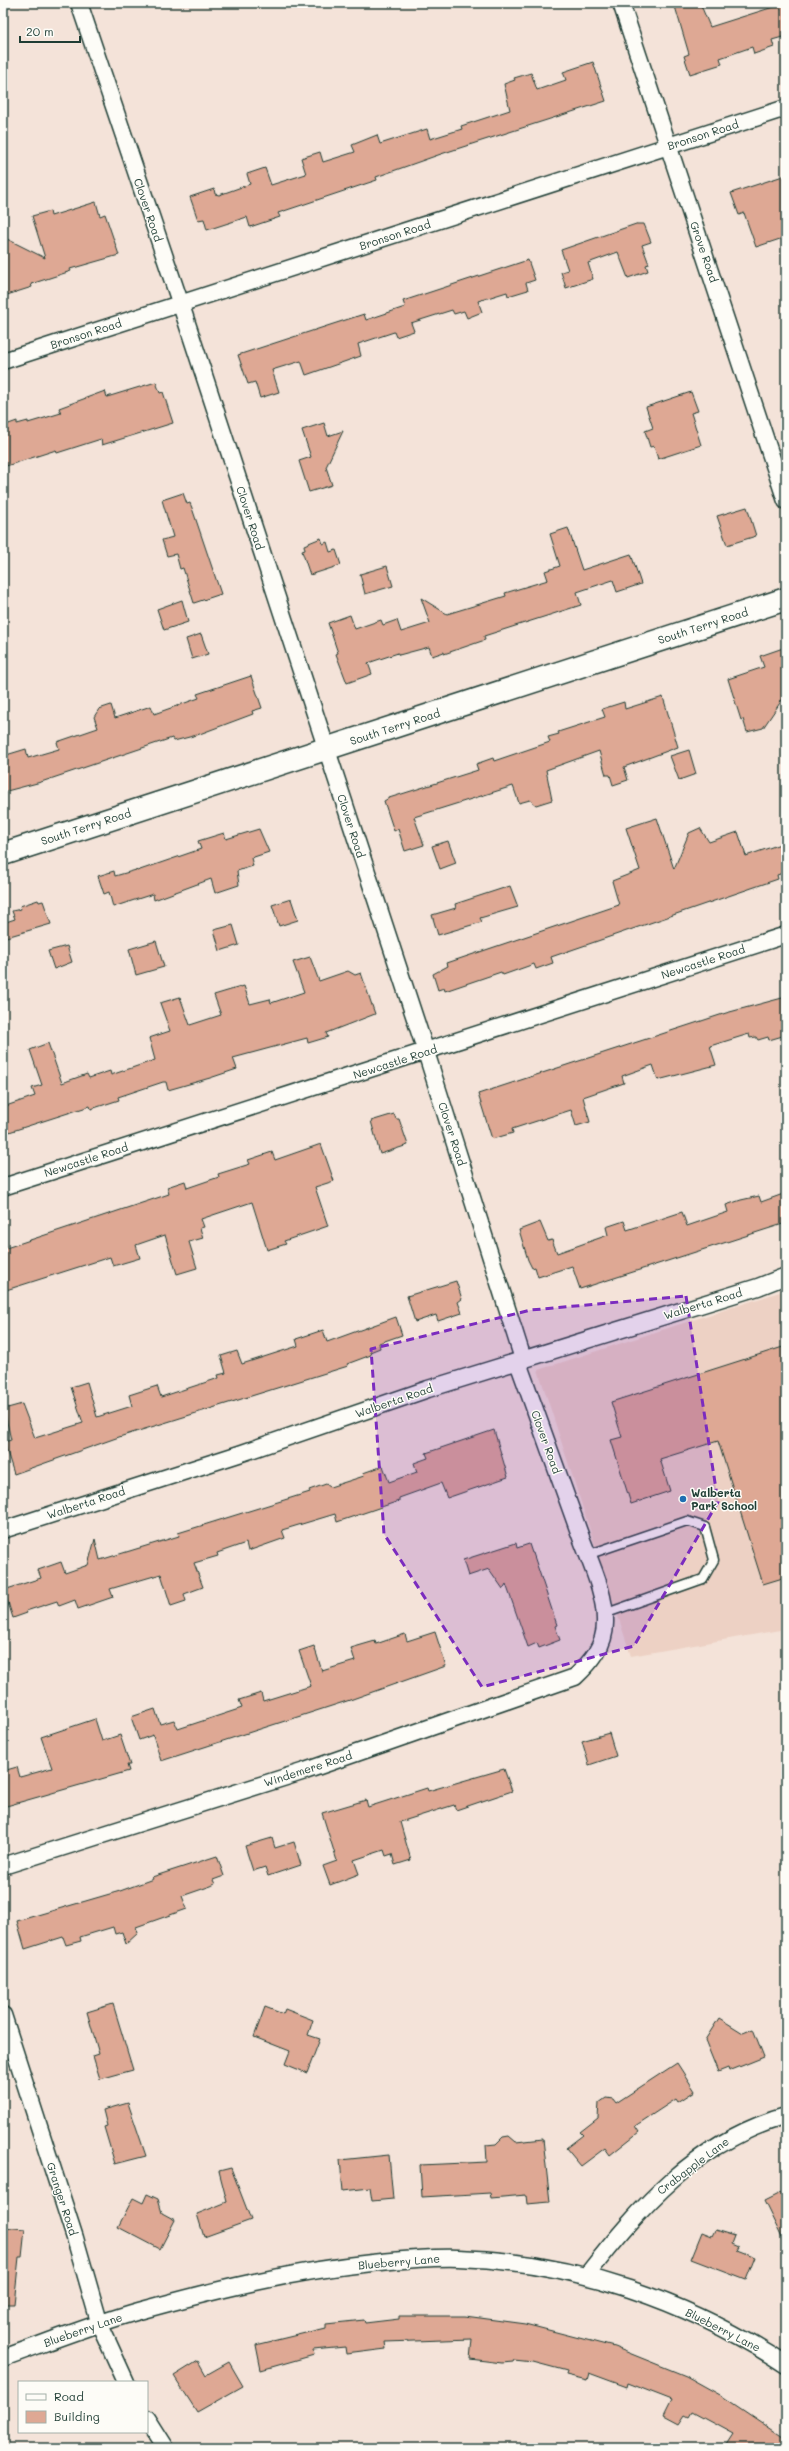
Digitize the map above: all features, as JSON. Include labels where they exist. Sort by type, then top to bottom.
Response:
[{"type":"street","name":"Clover Road","points":[[79,3],[181,305],[426,1052],[523,1359],[520,1368],[602,1598],[605,1623],[599,1650]]},
{"type":"street","name":"Grove Road","points":[[621,3],[752,394],[786,501]]},
{"type":"street","name":"Bronson Road","points":[[3,361],[181,305],[786,108]]},
{"type":"street","name":"South Terry Road","points":[[3,854],[786,599]]},
{"type":"street","name":"Newcastle Road","points":[[3,1187],[786,935]]},
{"type":"street","name":"Walberta Road","points":[[3,1530],[239,1454],[428,1389],[758,1287],[786,1276]]},
{"type":"street","name":"Windemere Road","points":[[3,1866],[306,1771],[575,1677],[594,1659],[599,1650]]},
{"type":"street","name":"Granger Road","points":[[3,2015],[100,2325],[126,2381]]},
{"type":"street","name":"Crabapple Lane","points":[[586,2276],[630,2220],[660,2189],[736,2134],[786,2116]]},
{"type":"street","name":"Blueberry Lane","points":[[3,2358],[138,2312],[259,2281],[334,2267],[412,2259],[459,2258],[516,2263],[586,2276],[625,2286],[669,2303],[758,2347],[786,2365]]},
{"type":"street","points":[[148,2420],[166,2448]]},
{"type":"lane","points":[[587,1555],[687,1521],[705,1527],[714,1560],[703,1579],[604,1614]]},
{"type":"highlighted area","points":[[686,1296],[718,1502],[634,1646],[482,1687],[384,1534],[371,1349],[531,1310]]},
{"type":"shaded area","name":"Walberta Park School","points":[[786,1290],[786,1629],[631,1656],[538,1370]]},
{"type":"building","points":[[674,3],[700,3],[710,27],[786,3],[786,36],[772,40],[774,47],[754,54],[752,47],[720,58],[722,64],[690,74],[684,56],[689,54]]},
{"type":"building","points":[[593,62],[606,101],[441,154],[376,177],[377,180],[278,213],[280,217],[250,227],[247,217],[207,230],[204,219],[198,220],[190,197],[214,189],[215,194],[219,195],[250,184],[247,174],[265,168],[271,185],[306,174],[301,158],[320,152],[323,162],[355,152],[352,145],[377,135],[380,144],[427,129],[430,139],[462,129],[461,126],[510,110],[504,84],[515,80],[514,78],[531,73],[537,90],[566,80],[563,72]]},
{"type":"building","points":[[786,175],[786,237],[756,247],[744,213],[739,215],[731,193]]},
{"type":"building","points":[[96,202],[100,216],[105,214],[119,255],[70,269],[71,271],[31,284],[32,287],[7,295],[3,284],[3,237],[45,258],[32,216],[50,211],[51,216]]},
{"type":"building","points":[[636,224],[644,224],[651,242],[642,245],[649,264],[646,265],[648,271],[628,278],[618,252],[588,263],[593,279],[566,288],[561,272],[568,270],[561,250]]},
{"type":"building","points":[[528,260],[535,280],[526,283],[528,290],[508,296],[507,292],[478,301],[482,312],[467,318],[464,311],[454,314],[452,310],[411,323],[414,331],[396,337],[394,332],[358,344],[361,356],[306,375],[301,361],[272,370],[279,392],[260,398],[255,382],[248,384],[238,355],[364,314],[366,320],[405,307],[403,301]]},
{"type":"building","points":[[156,382],[160,393],[163,392],[173,423],[102,445],[101,439],[57,453],[56,450],[3,467],[3,426],[17,421],[17,424],[28,421],[28,423],[61,413],[59,408],[105,391],[107,397]]},
{"type":"building","points":[[691,392],[698,411],[691,413],[701,445],[658,459],[654,446],[650,447],[645,431],[653,428],[646,407]]},
{"type":"building","points":[[324,423],[328,436],[343,431],[326,467],[332,485],[309,492],[299,461],[311,457],[302,430]]},
{"type":"building","points":[[183,493],[187,504],[190,503],[192,508],[221,594],[194,603],[183,568],[180,569],[176,554],[167,556],[162,540],[173,537],[162,500]]},
{"type":"building","points":[[747,507],[756,536],[727,545],[717,516]]},
{"type":"building","points":[[568,528],[582,570],[631,554],[641,584],[617,592],[613,580],[577,592],[581,605],[484,636],[485,640],[444,654],[444,652],[432,656],[429,647],[399,655],[398,653],[368,663],[372,674],[347,683],[336,654],[338,653],[328,623],[350,615],[355,629],[381,620],[383,625],[397,620],[401,632],[430,623],[421,598],[447,614],[506,596],[505,593],[548,580],[545,571],[560,566],[550,534]]},
{"type":"building","points":[[321,538],[323,544],[327,542],[330,552],[336,550],[341,565],[310,575],[302,551],[305,550],[304,545]]},
{"type":"building","points":[[387,566],[393,586],[365,594],[360,574]]},
{"type":"building","points":[[182,600],[188,622],[164,630],[157,609]]},
{"type":"building","points":[[201,634],[208,654],[192,659],[186,639]]},
{"type":"building","points":[[786,647],[786,694],[763,728],[747,732],[743,719],[741,720],[728,679],[764,667],[760,656]]},
{"type":"building","points":[[251,676],[262,708],[252,711],[253,714],[197,735],[174,741],[172,738],[41,782],[3,792],[3,756],[26,749],[28,758],[59,749],[57,742],[98,728],[94,717],[99,709],[111,705],[115,718],[151,706],[154,714],[199,698],[197,694]]},
{"type":"building","points":[[663,697],[678,747],[624,767],[628,780],[613,785],[610,775],[606,775],[599,751],[546,770],[552,800],[536,805],[530,800],[519,803],[513,786],[414,817],[424,845],[405,851],[398,829],[394,831],[384,801],[389,798],[478,770],[476,764],[493,758],[494,761],[550,742],[548,737],[559,734],[558,732],[605,717],[602,709],[624,702],[625,709]]},
{"type":"building","points":[[689,750],[696,774],[679,780],[670,756]]},
{"type":"building","points":[[657,818],[674,869],[689,833],[700,828],[709,842],[738,832],[746,856],[786,842],[786,872],[777,875],[778,879],[551,957],[553,963],[536,969],[534,964],[503,975],[501,972],[445,991],[444,988],[438,990],[433,974],[448,966],[447,963],[619,905],[612,881],[640,870],[626,828]]},
{"type":"building","points":[[259,829],[269,852],[251,858],[253,866],[237,871],[239,885],[215,893],[211,879],[154,900],[153,894],[113,907],[109,892],[104,894],[98,876],[114,871],[115,876],[137,871],[201,849],[198,841],[224,833],[226,839]]},
{"type":"building","points":[[448,841],[456,863],[440,869],[432,846]]},
{"type":"building","points":[[510,886],[518,907],[480,918],[482,922],[438,935],[432,915],[456,908],[455,904]]},
{"type":"building","points":[[291,899],[298,920],[279,926],[272,905]]},
{"type":"building","points":[[38,900],[39,902],[43,901],[51,924],[3,938],[3,923],[15,919],[12,911],[21,909],[20,906]]},
{"type":"building","points":[[233,925],[239,945],[220,951],[214,930]]},
{"type":"building","points":[[156,941],[164,967],[136,975],[129,949]]},
{"type":"building","points":[[67,946],[72,962],[54,969],[48,951]]},
{"type":"building","points":[[310,957],[319,981],[348,971],[355,975],[361,973],[375,1014],[326,1033],[328,1037],[308,1043],[307,1038],[233,1058],[237,1069],[210,1078],[168,1090],[166,1082],[163,1082],[118,1097],[119,1100],[91,1109],[90,1106],[3,1134],[3,1107],[35,1096],[32,1088],[42,1085],[30,1050],[48,1043],[62,1083],[87,1074],[89,1078],[110,1071],[111,1075],[155,1060],[149,1038],[170,1031],[160,1003],[180,997],[190,1025],[221,1015],[214,995],[244,986],[250,1004],[270,999],[271,1003],[304,992],[293,962]]},
{"type":"building","points":[[786,997],[786,1035],[769,1040],[768,1037],[758,1040],[756,1037],[750,1038],[749,1034],[710,1046],[716,1065],[658,1080],[653,1065],[622,1076],[624,1083],[583,1097],[590,1122],[576,1126],[571,1110],[512,1129],[513,1133],[492,1139],[478,1094],[726,1013]]},
{"type":"building","points":[[394,1114],[396,1119],[399,1119],[408,1145],[380,1154],[371,1121]]},
{"type":"building","points":[[321,1144],[334,1181],[315,1187],[328,1226],[284,1241],[286,1244],[267,1250],[252,1202],[201,1219],[204,1227],[200,1228],[203,1238],[189,1242],[197,1268],[177,1274],[165,1235],[136,1245],[140,1258],[113,1266],[110,1257],[3,1291],[3,1249],[169,1194],[167,1187],[185,1181],[187,1188],[219,1177],[218,1174],[250,1164],[248,1160],[272,1152],[275,1160]]},
{"type":"building","points":[[786,1193],[786,1223],[580,1289],[572,1266],[538,1277],[535,1267],[532,1268],[528,1260],[519,1230],[540,1222],[548,1241],[552,1240],[557,1253],[608,1235],[606,1227],[624,1221],[627,1230],[682,1212],[687,1226],[728,1212],[726,1205],[741,1200],[759,1196],[761,1202]]},
{"type":"building","points":[[456,1281],[462,1299],[458,1302],[462,1313],[438,1321],[436,1315],[415,1322],[407,1296]]},
{"type":"building","points":[[396,1317],[402,1335],[379,1343],[380,1348],[370,1352],[371,1355],[347,1364],[348,1366],[119,1437],[14,1474],[4,1442],[11,1440],[4,1409],[22,1404],[35,1438],[83,1423],[71,1387],[87,1382],[97,1417],[132,1406],[129,1395],[157,1386],[161,1397],[219,1378],[218,1375],[226,1373],[221,1356],[237,1351],[242,1364],[298,1346],[296,1339],[323,1330],[327,1342]]},
{"type":"building","points":[[786,1346],[786,1577],[763,1584],[718,1441],[660,1459],[670,1491],[631,1504],[611,1440],[622,1437],[611,1402]]},
{"type":"building","points":[[494,1430],[508,1477],[447,1498],[441,1483],[399,1498],[399,1501],[337,1522],[335,1514],[282,1530],[285,1538],[248,1551],[246,1543],[217,1553],[218,1556],[194,1563],[203,1587],[184,1594],[186,1601],[171,1606],[161,1574],[110,1589],[113,1597],[78,1609],[75,1600],[59,1606],[57,1601],[26,1611],[27,1613],[13,1618],[4,1590],[41,1578],[38,1570],[61,1562],[65,1573],[88,1565],[95,1539],[100,1560],[179,1536],[178,1533],[310,1492],[309,1490],[326,1484],[330,1487],[364,1476],[363,1473],[383,1466],[389,1482],[417,1472],[414,1463],[428,1458],[426,1453]]},
{"type":"building","points":[[516,1543],[517,1548],[529,1544],[557,1625],[555,1626],[560,1640],[539,1648],[537,1643],[528,1647],[506,1584],[503,1589],[489,1569],[468,1576],[463,1560]]},
{"type":"building","points":[[435,1632],[446,1666],[347,1701],[161,1761],[153,1735],[139,1740],[131,1717],[155,1709],[160,1724],[174,1720],[178,1729],[242,1708],[239,1700],[261,1693],[263,1701],[311,1686],[299,1651],[314,1646],[322,1671],[355,1661],[351,1648],[375,1641],[376,1644],[405,1634],[407,1641]]},
{"type":"building","points":[[95,1719],[102,1741],[120,1735],[130,1765],[127,1765],[129,1771],[3,1807],[3,1771],[17,1767],[20,1777],[52,1768],[41,1737]]},
{"type":"building","points":[[609,1733],[616,1756],[589,1765],[582,1741]]},
{"type":"building","points":[[504,1769],[512,1791],[456,1810],[454,1805],[400,1822],[411,1860],[395,1865],[392,1854],[386,1856],[384,1850],[354,1860],[359,1874],[330,1885],[323,1866],[337,1861],[322,1813],[366,1800],[368,1807],[427,1788],[428,1791]]},
{"type":"building","points":[[272,1838],[275,1848],[294,1842],[301,1865],[268,1876],[265,1867],[253,1871],[245,1846]]},
{"type":"building","points":[[217,1856],[224,1876],[213,1880],[215,1884],[211,1886],[182,1896],[187,1909],[136,1927],[138,1933],[126,1944],[122,1932],[115,1934],[113,1927],[80,1937],[81,1941],[66,1945],[63,1937],[25,1949],[17,1921],[120,1891],[153,1879],[152,1877]]},
{"type":"building","points":[[113,2004],[133,2070],[100,2079],[93,2056],[99,2054],[87,2012]]},
{"type":"building","points":[[265,2007],[283,2014],[285,2009],[313,2020],[308,2035],[320,2039],[307,2073],[285,2064],[290,2051],[254,2037]]},
{"type":"building","points":[[719,2018],[743,2033],[753,2029],[764,2057],[729,2071],[728,2068],[718,2072],[705,2040]]},
{"type":"building","points":[[677,2063],[695,2091],[678,2102],[676,2099],[635,2126],[639,2132],[610,2155],[605,2148],[581,2166],[566,2148],[583,2135],[580,2132],[598,2118],[599,2103],[606,2098],[613,2099],[616,2103]]},
{"type":"building","points":[[128,2103],[146,2156],[115,2164],[104,2127],[107,2126],[103,2110]]},
{"type":"building","points":[[509,2136],[516,2142],[543,2139],[550,2202],[527,2204],[526,2195],[491,2198],[490,2193],[422,2197],[420,2165],[487,2162],[486,2145],[496,2144],[503,2137]]},
{"type":"building","points":[[389,2155],[393,2199],[372,2201],[370,2188],[343,2191],[340,2160]]},
{"type":"building","points":[[231,2168],[251,2220],[204,2237],[197,2214],[227,2202],[219,2171]]},
{"type":"building","points":[[786,2190],[786,2246],[764,2201]]},
{"type":"building","points":[[147,2194],[158,2199],[162,2213],[175,2220],[160,2249],[118,2227],[133,2198],[143,2203]]},
{"type":"building","points":[[3,2227],[25,2229],[22,2257],[19,2257],[14,2304],[3,2304]]},
{"type":"building","points":[[715,2230],[735,2236],[732,2244],[739,2247],[737,2250],[755,2257],[746,2280],[691,2259],[702,2232],[712,2236]]},
{"type":"building","points":[[399,2316],[465,2316],[525,2324],[614,2347],[686,2376],[722,2396],[786,2439],[786,2448],[724,2448],[733,2434],[692,2412],[689,2417],[685,2415],[679,2424],[664,2416],[672,2400],[628,2383],[627,2387],[589,2373],[587,2380],[566,2375],[567,2371],[533,2362],[514,2360],[513,2362],[502,2363],[470,2359],[472,2339],[385,2342],[386,2349],[346,2354],[345,2347],[313,2350],[314,2355],[261,2370],[256,2345],[326,2328],[326,2324],[364,2320],[365,2323],[399,2319]]},
{"type":"building","points":[[198,2361],[206,2375],[229,2362],[243,2386],[197,2412],[174,2376]]},
{"type":"place","name":"Walberta Park School","points":[[683,1499]]}]
